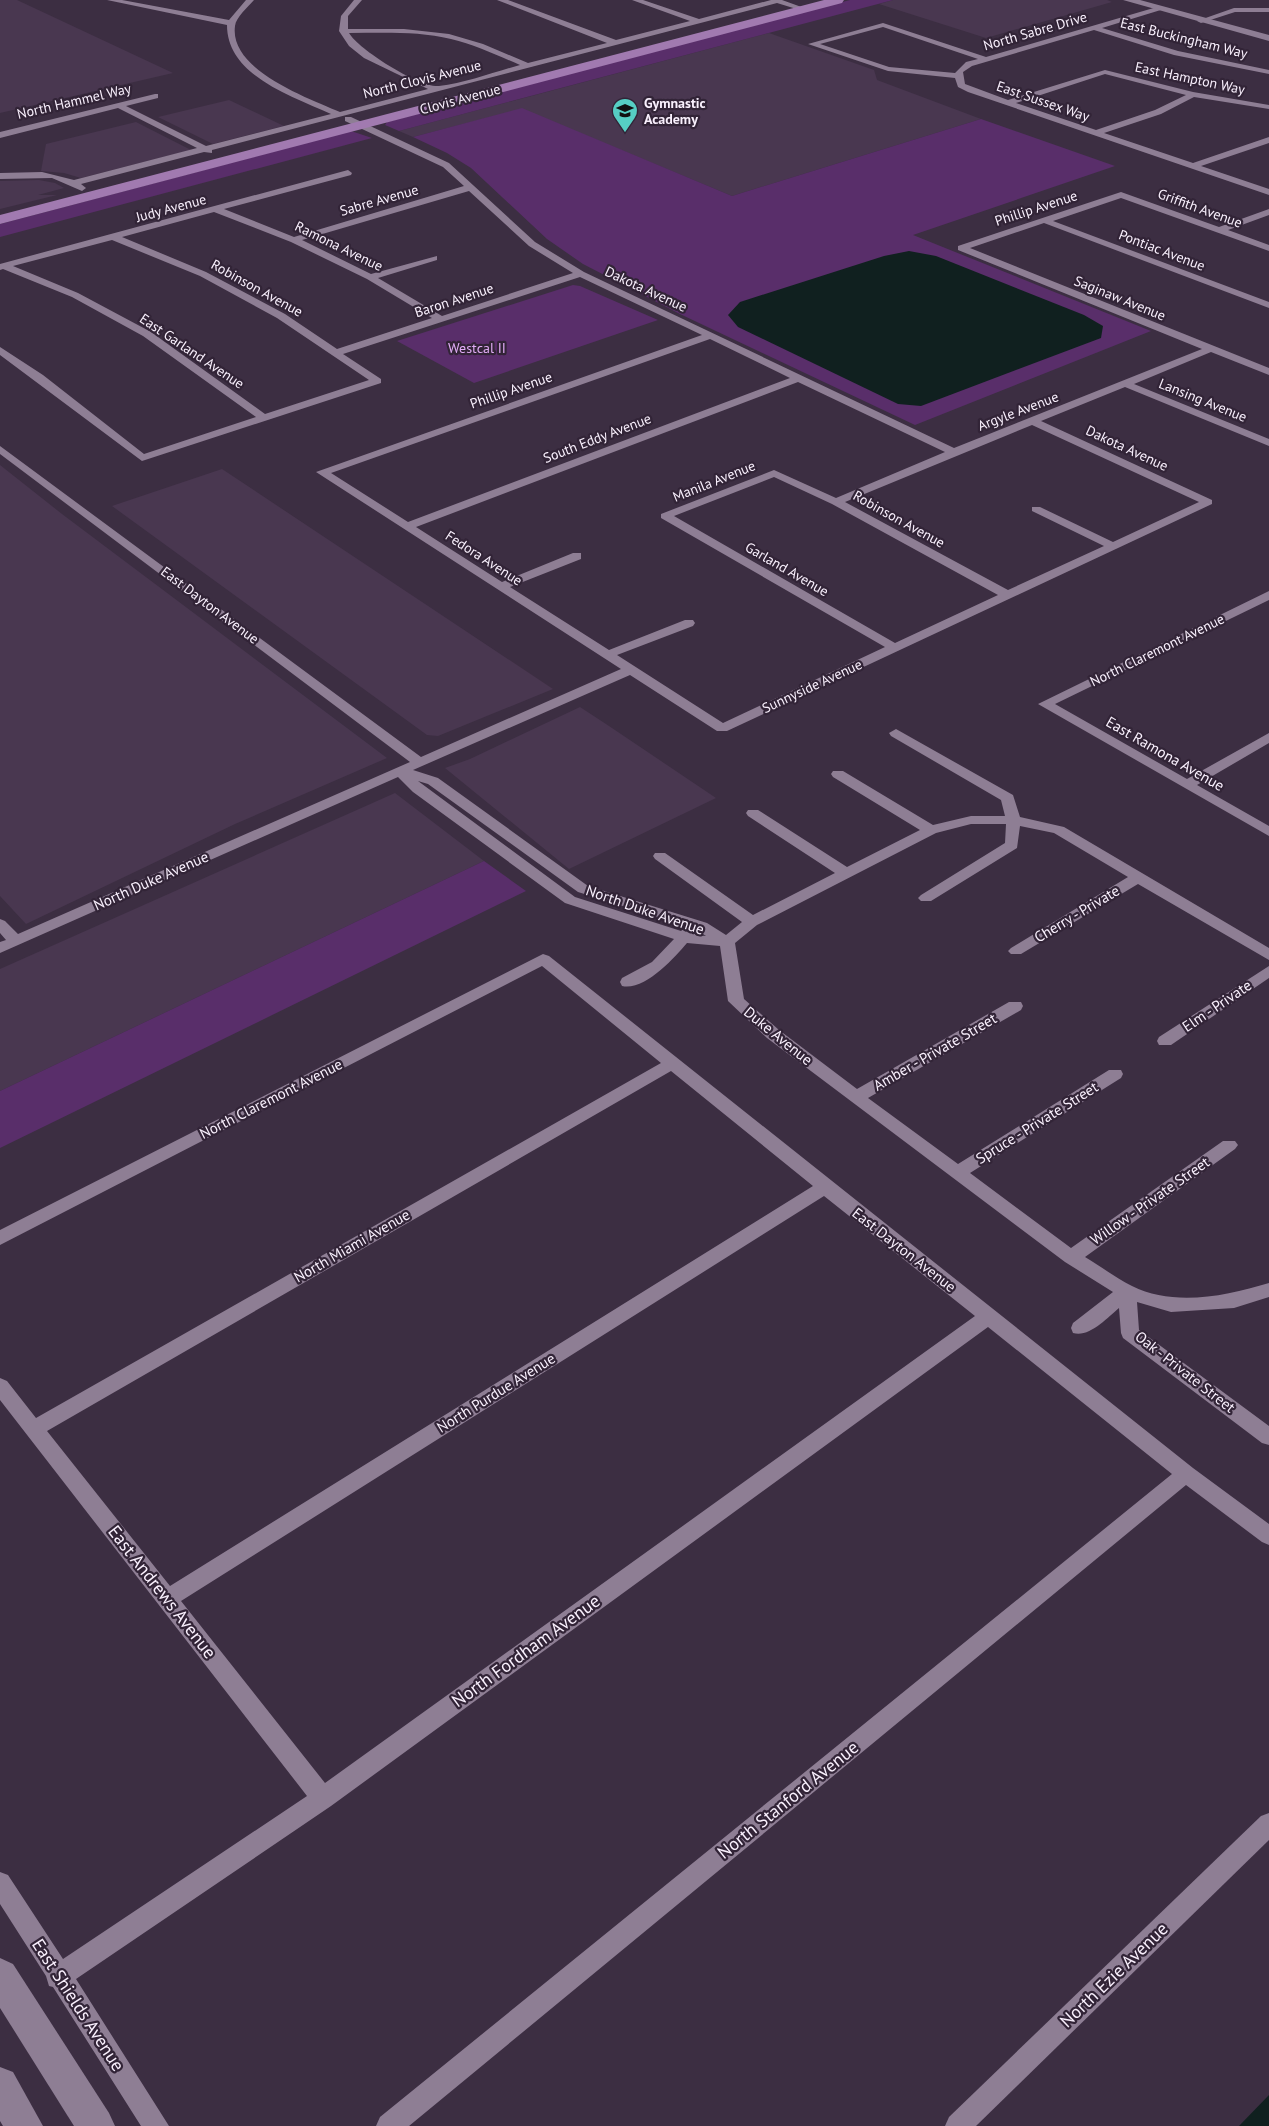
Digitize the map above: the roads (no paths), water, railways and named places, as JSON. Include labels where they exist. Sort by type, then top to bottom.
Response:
[{"type":"main road","name":"Clovis Avenue","points":[[80,189],[626,48],[806,5],[838,0]]},
{"type":"main road","points":[[1128,0],[1269,38]]},
{"type":"main road","name":"Clovis Avenue","points":[[626,48],[780,2],[806,5]]},
{"type":"main road","name":"Clovis Avenue","points":[[80,189],[210,151],[349,119]]},
{"type":"main road","points":[[0,210],[80,189]]},
{"type":"main road","points":[[0,218],[80,189]]},
{"type":"main road","points":[[0,1976],[96,2126]]},
{"type":"main road","points":[[0,2085],[24,2126]]},
{"type":"street","points":[[111,0],[231,23],[250,0]]},
{"type":"street","points":[[358,0],[344,18],[343,31],[349,44],[364,56],[437,90]]},
{"type":"street","points":[[501,0],[626,48]]},
{"type":"street","points":[[636,0],[700,22]]},
{"type":"street","name":"North Clovis Avenue","points":[[349,119],[437,90],[528,66],[626,48],[700,22],[780,2]]},
{"type":"street","name":"North Sabre Drive","points":[[958,76],[963,67],[986,59],[1160,9]]},
{"type":"street","points":[[1201,21],[1234,10],[1269,10]]},
{"type":"street","name":"Dakota Avenue","points":[[231,23],[229,32],[232,44],[250,68],[278,86],[446,165],[532,244],[581,274],[954,452]]},
{"type":"street","points":[[958,76],[888,69],[812,44],[883,25],[986,59]]},
{"type":"street","name":"East Buckingham Way","points":[[1094,28],[1177,53],[1269,72]]},
{"type":"street","points":[[343,31],[412,31],[447,35],[528,66]]},
{"type":"street","name":"East Hampton Way","points":[[1007,103],[1105,72],[1193,94],[1269,107]]},
{"type":"street","name":"East Sussex Way","points":[[958,76],[959,82],[966,88],[1269,192]]},
{"type":"street","points":[[1096,133],[1158,112],[1193,94]]},
{"type":"street","name":"North Hammel Way","points":[[0,135],[155,96]]},
{"type":"street","points":[[119,105],[210,151]]},
{"type":"street","points":[[1192,166],[1269,140]]},
{"type":"street","name":"Judy Avenue","points":[[2,267],[348,173]]},
{"type":"street","points":[[0,176],[47,174],[62,177],[80,189]]},
{"type":"street","name":"Sabre Avenue","points":[[294,240],[472,187]]},
{"type":"street","name":"Phillip Avenue","points":[[961,248],[1121,195]]},
{"type":"street","name":"Griffith Avenue","points":[[1121,195],[1269,248]]},
{"type":"street","name":"Ramona Avenue","points":[[217,210],[294,240],[370,277],[442,320]]},
{"type":"street","points":[[1220,230],[1269,212]]},
{"type":"street","name":"Pontiac Avenue","points":[[1046,221],[1269,305]]},
{"type":"street","name":"Robinson Avenue","points":[[114,237],[203,274],[281,316],[377,381],[264,418]]},
{"type":"street","name":"Saginaw Avenue","points":[[961,248],[1269,372]]},
{"type":"street","points":[[370,277],[434,258]]},
{"type":"street","name":"East Garland Avenue","points":[[2,267],[75,295],[147,334],[264,418]]},
{"type":"street","name":"Baron Avenue","points":[[335,353],[581,274]]},
{"type":"street","name":"Phillip Avenue","points":[[322,472],[710,336]]},
{"type":"street","name":"Argyle Avenue","points":[[836,502],[1211,349]]},
{"type":"street","points":[[0,350],[39,377],[142,458],[264,418]]},
{"type":"street","name":"South Eddy Avenue","points":[[407,526],[798,378]]},
{"type":"street","name":"Lansing Avenue","points":[[1126,384],[1269,443]]},
{"type":"street","name":"Dakota Avenue","points":[[1033,421],[1208,502]]},
{"type":"street","name":"East Dayton Avenue","points":[[0,449],[419,762]]},
{"type":"street","name":"Fedora Avenue","points":[[322,472],[629,670]]},
{"type":"street","name":"Robinson Avenue","points":[[774,473],[836,502],[1008,596]]},
{"type":"street","name":"Manila Avenue","points":[[665,516],[774,473]]},
{"type":"street","name":"Sunnyside Avenue","points":[[629,670],[722,728],[1208,502]]},
{"type":"street","points":[[1036,509],[1113,546]]},
{"type":"street","name":"Garland Avenue","points":[[665,516],[895,648]]},
{"type":"street","points":[[500,587],[577,556]]},
{"type":"street","name":"North Claremont Avenue","points":[[1045,704],[1269,596]]},
{"type":"street","points":[[607,655],[689,623]]},
{"type":"street","points":[[419,762],[629,670]]},
{"type":"street","name":"East Ramona Avenue","points":[[1045,704],[1269,832]]},
{"type":"street","points":[[896,733],[1008,798],[1014,820],[1012,845],[926,898]]},
{"type":"street","points":[[1187,785],[1269,737]]},
{"type":"street","name":"North Duke Avenue","points":[[0,948],[419,762]]},
{"type":"street","name":"North Duke Avenue","points":[[400,771],[418,789],[570,900],[727,942]]},
{"type":"street","points":[[838,774],[931,830]]},
{"type":"street","points":[[753,813],[845,873]]},
{"type":"street","points":[[727,942],[752,922],[931,830],[971,820],[1014,820],[1059,830],[1269,955]]},
{"type":"street","points":[[660,856],[752,922]]},
{"type":"street","name":"Cherry - Private","points":[[1016,951],[1138,876]]},
{"type":"street","points":[[0,924],[16,941]]},
{"type":"street","points":[[628,982],[658,966],[690,931]]},
{"type":"street","name":"Duke Avenue","points":[[727,942],[736,1001],[773,1034],[1071,1257],[1127,1292],[1171,1305],[1234,1301],[1269,1290]]},
{"type":"street","name":"East Dayton Avenue","points":[[543,959],[825,1188],[1186,1474],[1269,1536]]},
{"type":"street","name":"North Claremont Avenue","points":[[0,1238],[543,959]]},
{"type":"street","name":"Elm - Private","points":[[1165,1041],[1269,970]]},
{"type":"street","name":"Amber - Private Street","points":[[856,1097],[1015,1006]]},
{"type":"street","name":"North Miami Avenue","points":[[34,1428],[671,1064]]},
{"type":"street","name":"Spruce - Private Street","points":[[959,1172],[1114,1074]]},
{"type":"street","name":"Willow - Private Street","points":[[1071,1257],[1229,1145]]},
{"type":"street","name":"North Purdue Avenue","points":[[167,1599],[825,1188]]},
{"type":"street","points":[[1080,1328],[1127,1292]]},
{"type":"street","name":"Oak - Private Street","points":[[1127,1292],[1130,1333],[1269,1437]]},
{"type":"street","name":"North Fordham Avenue","points":[[58,1977],[323,1798],[989,1316]]},
{"type":"street","name":"East Andrews Avenue","points":[[0,1386],[323,1798]]},
{"type":"street","name":"North Stanford Avenue","points":[[389,2126],[1186,1474]]},
{"type":"street","name":"North Ezie Avenue","points":[[958,2126],[1269,1824]]},
{"type":"street","name":"East Shields Avenue","points":[[0,1883],[58,1977],[156,2126]]},
{"type":"place","name":"Gymnastic Academy","points":[[625,134]]},
{"type":"park label","name":"Westcal II","points":[[477,348]]}]
